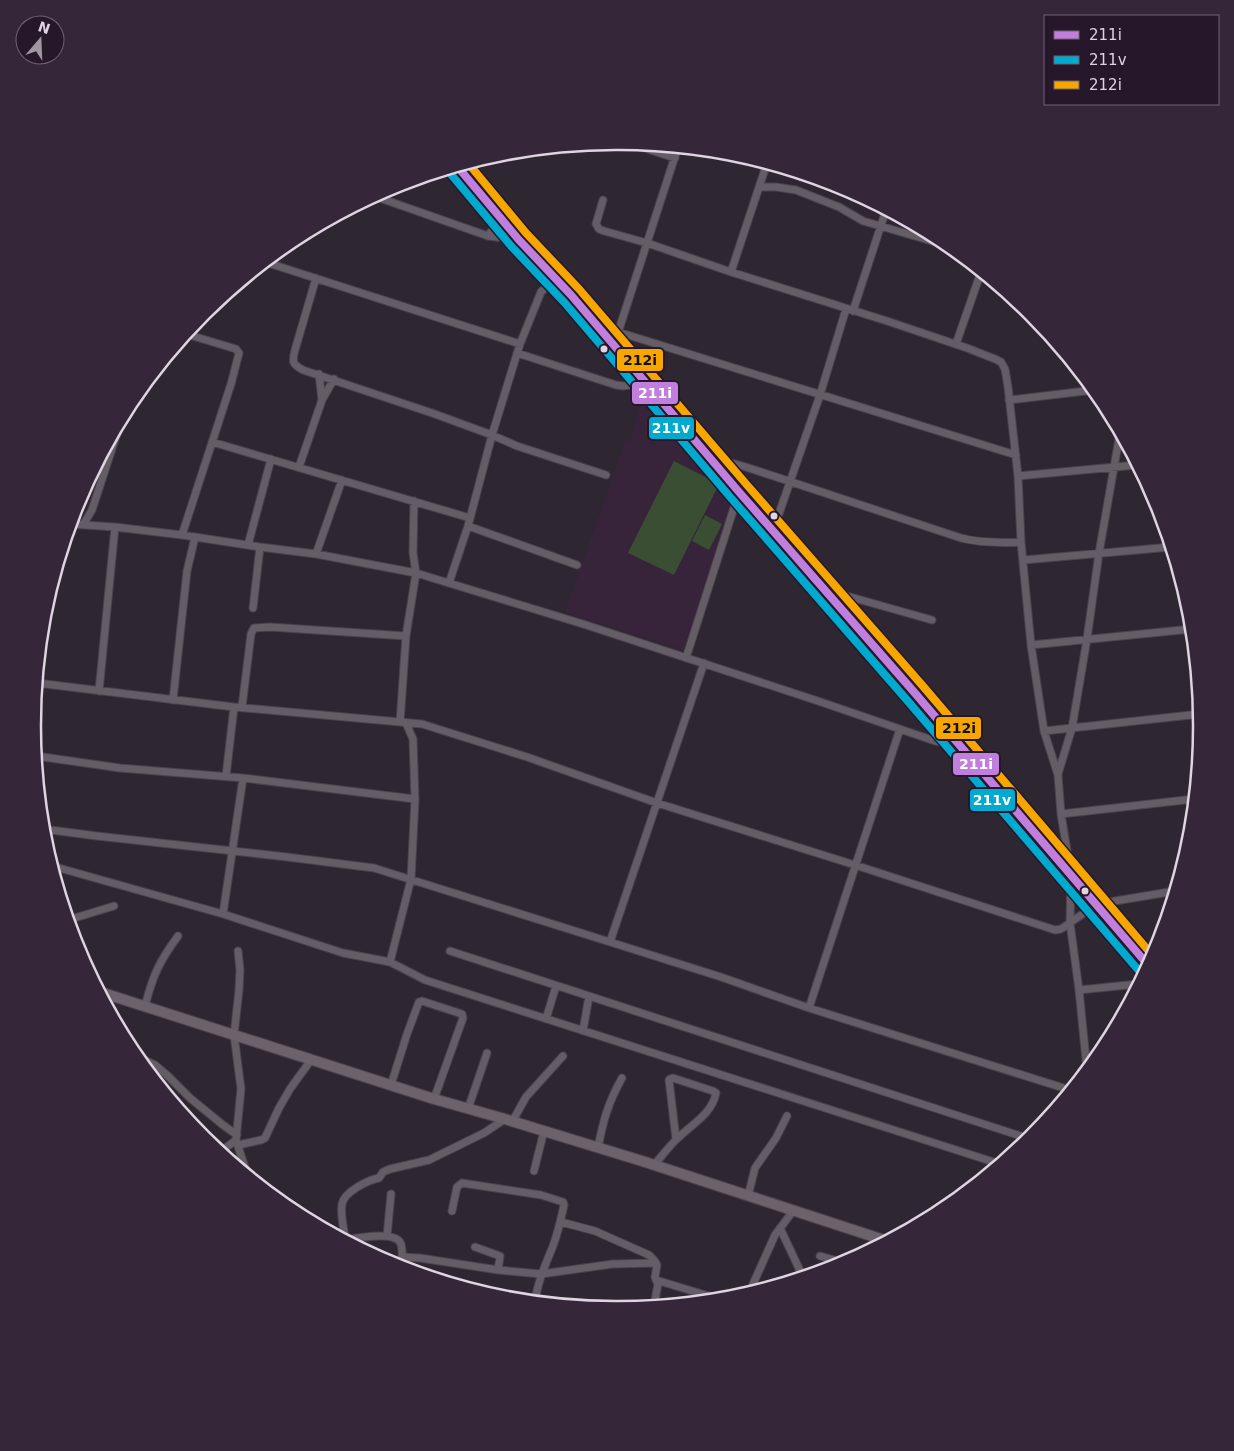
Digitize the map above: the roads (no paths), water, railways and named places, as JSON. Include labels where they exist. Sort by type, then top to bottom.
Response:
[{"type":"main road","points":[[461,171],[519,240],[614,345],[1143,959]]},
{"type":"main road","points":[[109,995],[434,1099],[654,1165],[879,1238]]},
{"type":"street","points":[[653,151],[675,158]]},
{"type":"street","points":[[614,345],[676,153]]},
{"type":"street","points":[[731,272],[764,169]]},
{"type":"street","points":[[762,177],[776,187]]},
{"type":"street","points":[[760,187],[796,190],[839,207],[858,219],[923,238]]},
{"type":"street","points":[[384,200],[488,236],[519,240]]},
{"type":"street","points":[[603,200],[596,227],[604,231],[647,243],[956,344],[1001,362],[1005,369],[1018,476],[1021,542],[1031,645],[1044,731],[1058,774],[1071,875],[1070,923],[1085,1060]]},
{"type":"street","points":[[773,530],[849,310],[885,216]]},
{"type":"street","points":[[488,236],[501,218]]},
{"type":"street","points":[[273,265],[520,344]]},
{"type":"street","points":[[316,278],[293,360],[295,366],[492,435],[517,446],[606,475]]},
{"type":"street","points":[[450,583],[520,344],[541,292],[555,278]]},
{"type":"street","points":[[956,344],[979,278]]},
{"type":"street","points":[[618,332],[1016,456]]},
{"type":"street","points":[[182,535],[239,353],[236,349],[193,336]]},
{"type":"street","points":[[518,353],[616,385],[646,383]]},
{"type":"street","points":[[319,374],[322,400]]},
{"type":"street","points":[[299,467],[322,400],[334,379]]},
{"type":"street","points":[[1010,400],[1085,391]]},
{"type":"street","points":[[212,442],[470,518]]},
{"type":"street","points":[[1058,774],[1072,728],[1118,443]]},
{"type":"street","points":[[83,525],[92,510],[111,451]]},
{"type":"street","points":[[248,545],[272,459]]},
{"type":"street","points":[[714,462],[728,462],[746,467],[962,538],[1003,543],[1021,542]]},
{"type":"street","points":[[1018,476],[1130,466]]},
{"type":"street","points":[[316,554],[342,480]]},
{"type":"street","points":[[686,658],[739,492]]},
{"type":"street","points":[[390,962],[411,879],[415,799],[413,738],[403,722],[406,636],[416,573],[413,552],[414,501]]},
{"type":"street","points":[[92,510],[96,526]]},
{"type":"street","points":[[78,525],[182,535],[316,554],[416,573],[704,663],[900,729],[942,742],[957,743]]},
{"type":"street","points":[[468,526],[577,564]]},
{"type":"street","points":[[99,691],[115,527]]},
{"type":"street","points":[[173,700],[187,571],[195,537]]},
{"type":"street","points":[[253,608],[260,547]]},
{"type":"street","points":[[1024,560],[1164,548]]},
{"type":"street","points":[[832,598],[847,596],[932,620]]},
{"type":"street","points":[[226,776],[251,634],[254,628],[270,627],[406,636]]},
{"type":"street","points":[[1031,645],[1185,630]]},
{"type":"street","points":[[610,942],[704,663]]},
{"type":"street","points":[[42,684],[238,707],[422,724],[527,757],[657,803],[1055,930],[1061,929],[1097,904],[1168,892]]},
{"type":"street","points":[[1044,731],[1193,715]]},
{"type":"street","points":[[413,738],[422,724]]},
{"type":"street","points":[[809,1008],[900,729]]},
{"type":"street","points":[[42,757],[120,768],[226,776],[415,799]]},
{"type":"street","points":[[223,914],[244,778]]},
{"type":"street","points":[[1062,814],[1188,800]]},
{"type":"street","points":[[51,829],[145,842],[367,867],[411,879],[721,977],[809,1008],[1064,1088]]},
{"type":"street","points":[[59,868],[223,914],[343,953],[390,962],[424,980],[992,1162]]},
{"type":"street","points":[[75,918],[114,906]]},
{"type":"street","points":[[145,1006],[158,964],[178,936]]},
{"type":"street","points":[[238,950],[240,970],[234,1035],[241,1089],[237,1140],[244,1164]]},
{"type":"street","points":[[450,951],[1021,1136]]},
{"type":"street","points":[[1078,990],[1131,985]]},
{"type":"street","points":[[546,1018],[556,986]]},
{"type":"street","points":[[583,1031],[588,996]]},
{"type":"street","points":[[390,1085],[419,1002],[422,1001],[452,1010],[462,1014],[463,1018],[434,1099]]},
{"type":"street","points":[[468,1109],[487,1053]]},
{"type":"street","points":[[344,1232],[342,1204],[362,1184],[379,1178],[383,1172],[390,1169],[429,1160],[508,1120],[563,1056]]},
{"type":"street","points":[[226,1148],[237,1140],[261,1140],[265,1138],[290,1089],[311,1060]]},
{"type":"street","points":[[155,1069],[168,1076],[237,1140]]},
{"type":"street","points":[[598,1148],[604,1116],[622,1078]]},
{"type":"street","points":[[654,1165],[676,1139],[703,1117],[712,1105],[716,1093],[704,1087],[670,1078],[676,1139]]},
{"type":"street","points":[[748,1196],[755,1168],[776,1138],[787,1116]]},
{"type":"street","points":[[534,1171],[544,1131]]},
{"type":"street","points":[[452,1211],[457,1187],[464,1183],[541,1195],[564,1204],[561,1222],[541,1274],[537,1295]]},
{"type":"street","points":[[387,1236],[391,1194]]},
{"type":"street","points":[[759,1284],[780,1228],[793,1211]]},
{"type":"street","points":[[561,1222],[595,1231],[649,1255],[656,1263],[655,1277],[658,1288],[655,1300]]},
{"type":"street","points":[[780,1228],[800,1272]]},
{"type":"street","points":[[356,1239],[394,1237],[402,1245],[402,1257],[541,1274],[613,1264],[656,1263]]},
{"type":"street","points":[[475,1247],[500,1256],[498,1270]]},
{"type":"street","points":[[820,1256],[831,1259]]},
{"type":"street","points":[[656,1280],[703,1294]]}]
